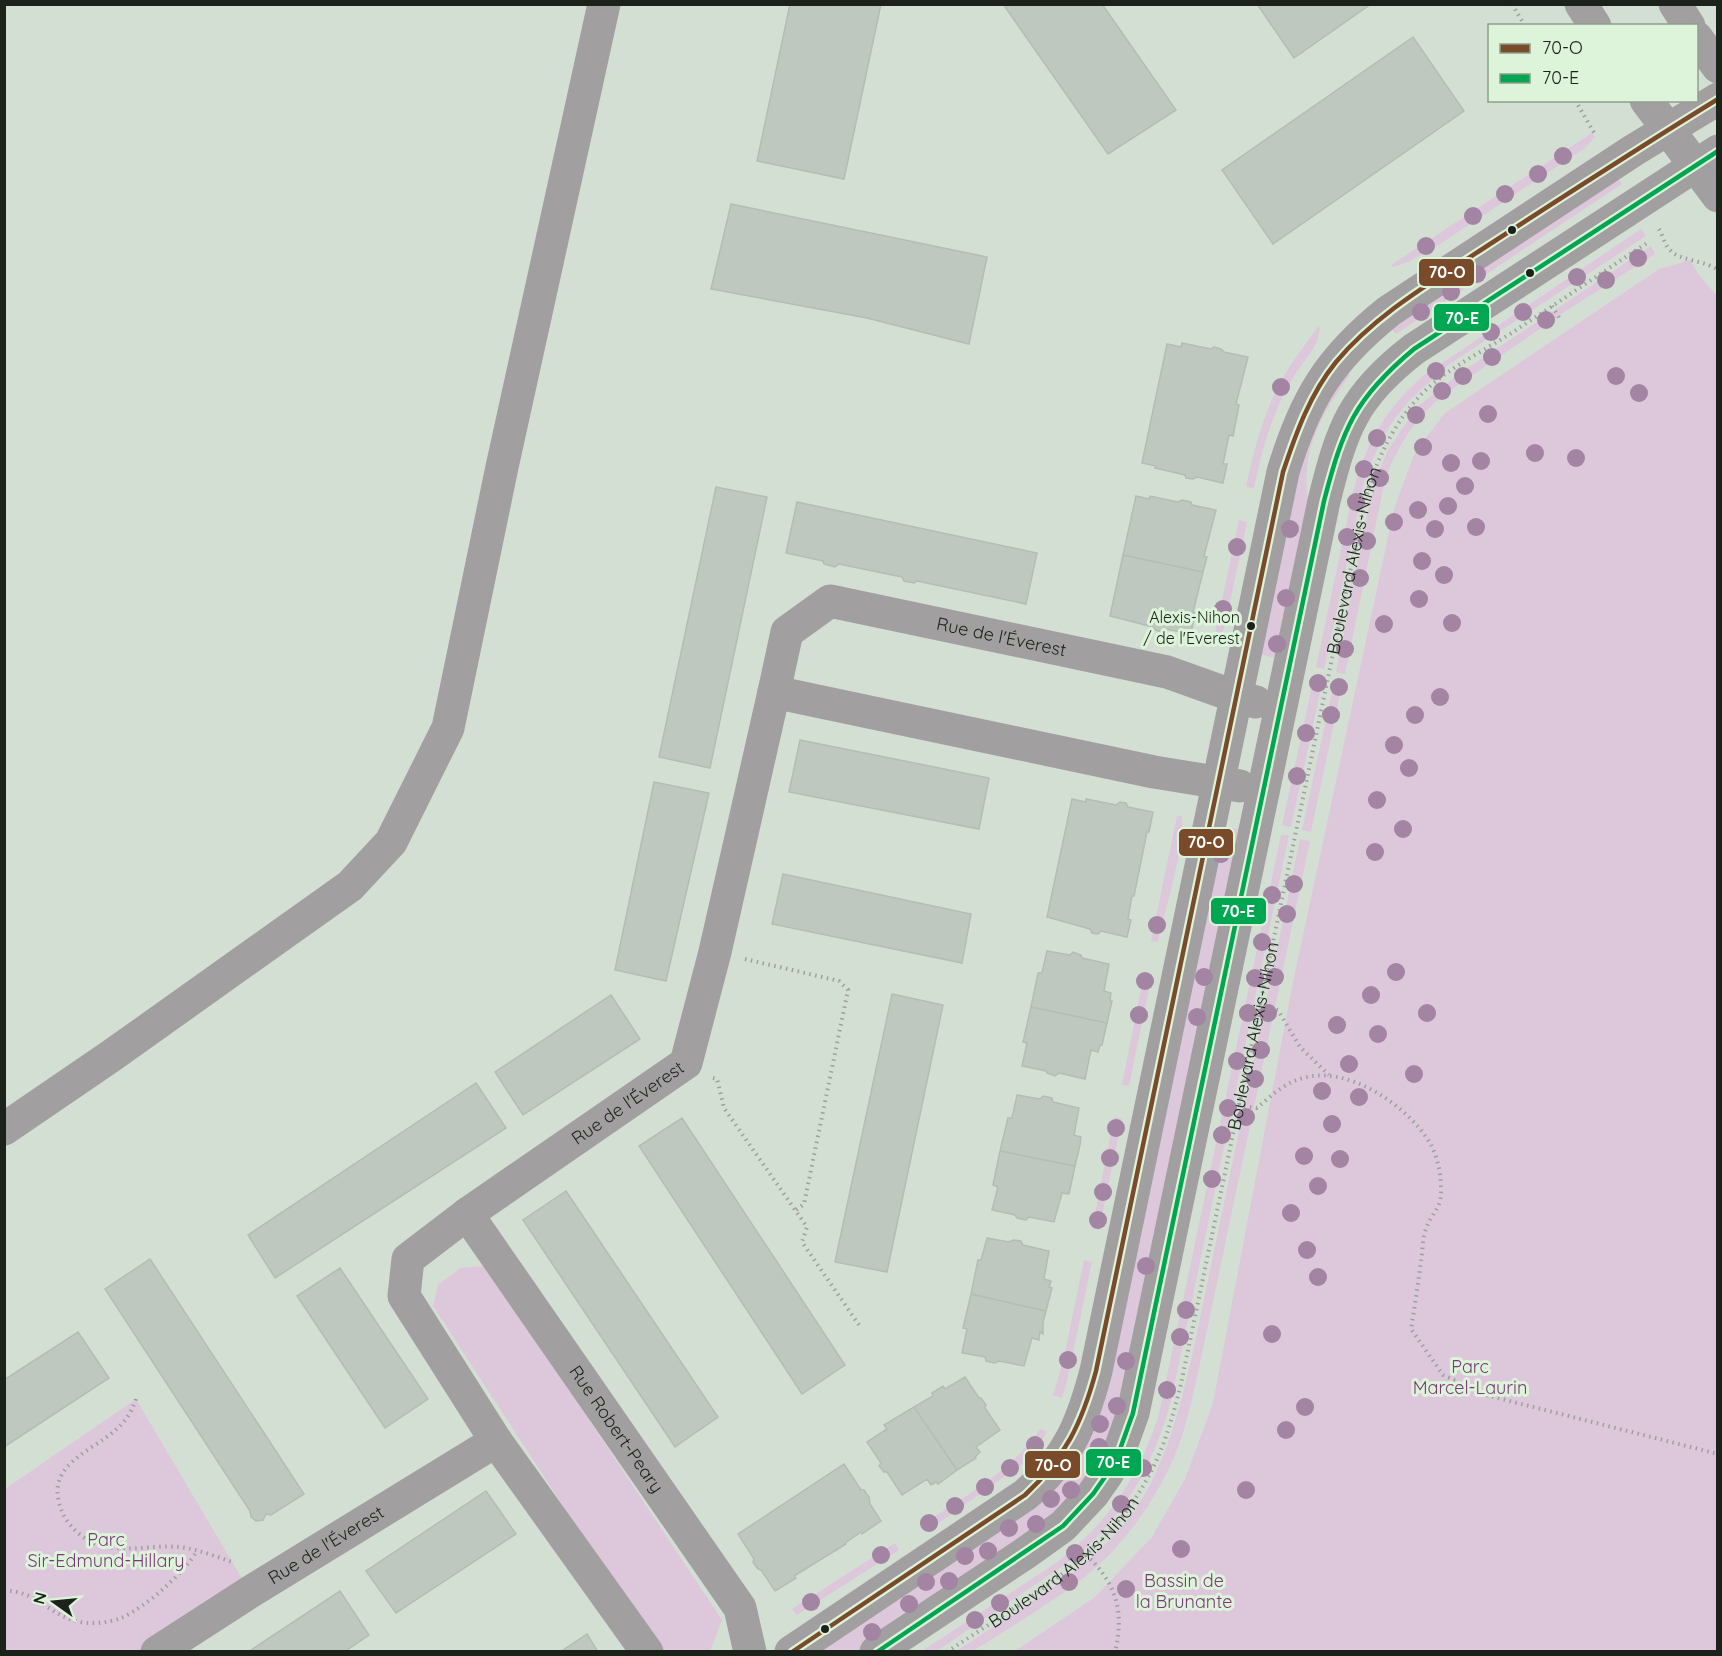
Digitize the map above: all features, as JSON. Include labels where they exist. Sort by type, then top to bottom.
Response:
[{"type":"street","points":[[4,1129],[350,886],[390,842],[448,728],[502,467],[604,4]]},
{"type":"street","points":[[1581,4],[1594,24]]},
{"type":"street","points":[[1674,4],[1688,24]]},
{"type":"street","points":[[1698,40],[1718,67]]},
{"type":"street","points":[[791,1652],[1025,1495],[1047,1475],[1075,1435],[1083,1417],[1096,1371],[1283,472],[1298,425],[1321,382],[1343,353],[1365,330],[1398,304],[1718,99]]},
{"type":"street","points":[[1647,102],[1667,130],[1706,158],[1718,196]]},
{"type":"street","name":"Boulevard Alexis-Nihon","points":[[876,1652],[1063,1526],[1093,1494],[1119,1452],[1133,1413],[1322,513],[1347,424],[1370,388],[1414,349],[1706,158]]},
{"type":"street","points":[[1365,330],[1391,367]]},
{"type":"street","name":"Rue de l'Éverest","points":[[157,1652],[496,1441],[404,1296],[408,1259],[467,1214],[686,1063],[715,952],[787,632],[830,601],[1167,672],[1236,697],[1281,708]]},
{"type":"street","points":[[774,692],[1154,772],[1264,791]]},
{"type":"street","name":"Rue Robert-Peary","points":[[467,1214],[740,1608],[750,1652]]},
{"type":"street","points":[[496,1441],[647,1652]]},
{"type":"path","points":[[1512,4],[1524,24]]},
{"type":"path","points":[[1576,102],[1597,136]]},
{"type":"path","points":[[1657,224],[1669,249],[1676,254],[1708,264],[1718,270]]},
{"type":"path","name":"Boulevard Alexis-Nihon","points":[[947,1652],[1061,1575],[1103,1539],[1134,1502],[1148,1479],[1168,1430],[1180,1384],[1371,479],[1389,440],[1402,418],[1418,398],[1449,372],[1647,243]]},
{"type":"path","points":[[1552,306],[1560,319]]},
{"type":"path","points":[[715,952],[839,981],[848,990],[804,1204],[795,1211]]},
{"type":"path","points":[[1259,1005],[1278,1010],[1300,1047],[1329,1075]]},
{"type":"path","points":[[686,1063],[717,1079],[724,1107],[807,1227],[802,1242],[859,1325]]},
{"type":"path","points":[[1238,1105],[1257,1108],[1290,1082],[1329,1075],[1351,1081],[1381,1094],[1400,1110],[1430,1144],[1438,1165],[1441,1204],[1426,1228],[1411,1329],[1443,1375],[1486,1395],[1718,1454]]},
{"type":"path","points":[[136,1399],[133,1410],[121,1427],[62,1472],[57,1485],[58,1500],[63,1515],[71,1526],[92,1544],[109,1548],[181,1547],[232,1562]]},
{"type":"path","points":[[4,1591],[28,1595],[62,1616],[76,1621],[89,1623],[111,1621],[132,1612],[178,1576],[196,1551]]},
{"type":"path","points":[[1086,1555],[1100,1568],[1117,1598],[1119,1629],[1115,1652]]},
{"type":"green space","points":[[1592,133],[1595,137],[1585,148],[1440,244],[1408,262],[1393,267],[1391,265]]},
{"type":"green space","points":[[1617,176],[1622,184],[1396,334],[1389,326]]},
{"type":"green space","points":[[1641,229],[1646,236],[1448,365],[1411,399],[1396,417],[1384,435],[1366,474],[1324,669],[1316,667],[1355,484],[1373,438],[1399,399],[1423,376]]},
{"type":"green space","points":[[1651,246],[1655,254],[1563,313],[1441,397],[1415,425],[1395,456],[1385,480],[1345,674],[1336,672],[1377,476],[1388,450],[1416,408],[1460,373]]},
{"type":"green space","name":"Parc Marcel-Laurin","points":[[1690,260],[1699,275],[1718,297],[1717,1651],[1015,1651],[1095,1597],[1152,1537],[1185,1479],[1213,1403],[1292,987],[1394,509],[1415,452],[1445,413],[1659,269]]},
{"type":"green space","points":[[1319,325],[1315,346],[1293,378],[1274,418],[1264,445],[1254,488],[1246,487],[1258,440],[1274,395],[1290,366]]},
{"type":"green space","points":[[1342,369],[1350,375],[1322,420],[1310,450],[1307,466],[1308,502],[1283,660],[1255,653],[1295,463]]},
{"type":"green space","points":[[1239,520],[1247,522],[1225,626],[1219,639],[1214,638]]},
{"type":"green space","points":[[1314,677],[1323,679],[1291,827],[1282,825]]},
{"type":"green space","points":[[1334,683],[1342,685],[1311,832],[1302,830]]},
{"type":"green space","points":[[1177,816],[1182,816],[1182,830],[1170,896],[1158,942],[1151,941]]},
{"type":"green space","points":[[1218,825],[1246,831],[1129,1392],[1091,1481],[1011,1550],[859,1651],[811,1652],[1061,1471]]},
{"type":"green space","points":[[1281,835],[1289,835],[1171,1401],[1164,1425],[1146,1468],[1135,1488],[1108,1525],[1073,1559],[937,1651],[922,1651],[1056,1563],[1075,1548],[1120,1497],[1142,1458],[1159,1414]]},
{"type":"green space","points":[[1300,839],[1310,841],[1198,1373],[1187,1420],[1174,1457],[1139,1519],[1091,1572],[1049,1603],[973,1651],[956,1651],[1028,1605],[1098,1551],[1135,1510],[1165,1452],[1194,1347]]},
{"type":"green space","points":[[1144,973],[1152,974],[1129,1086],[1122,1085]]},
{"type":"green space","points":[[1114,1117],[1122,1119],[1099,1230],[1092,1229]]},
{"type":"green space","points":[[1084,1260],[1092,1262],[1062,1398],[1053,1395],[1063,1362]]},
{"type":"green space","points":[[487,1266],[722,1620],[710,1651],[662,1651],[655,1647],[433,1306],[438,1285],[460,1268]]},
{"type":"green space","name":"Parc Sir-Edmund-Hillary","points":[[136,1399],[250,1592],[157,1651],[5,1652],[5,1489]]},
{"type":"green space","points":[[1040,1429],[1047,1432],[1032,1454],[1021,1465],[926,1532],[922,1525],[1002,1470],[1029,1444]]},
{"type":"green space","points":[[895,1543],[899,1550],[797,1615],[792,1609]]},
{"type":"building","points":[[790,4],[881,4],[844,179],[757,161]]},
{"type":"building","points":[[1003,4],[1102,4],[1176,110],[1108,154]]},
{"type":"building","points":[[1257,4],[1371,4],[1294,58]]},
{"type":"building","points":[[1413,37],[1464,111],[1273,244],[1222,170]]},
{"type":"building","points":[[731,204],[987,257],[969,344],[867,318],[711,289]]},
{"type":"building","points":[[1182,343],[1211,349],[1214,347],[1224,352],[1248,357],[1236,404],[1239,405],[1233,436],[1229,435],[1223,464],[1227,464],[1223,483],[1197,477],[1186,478],[1185,475],[1142,463],[1167,344],[1181,347]]},
{"type":"building","points":[[716,487],[767,497],[710,768],[659,757]]},
{"type":"building","points":[[1136,496],[1149,499],[1150,496],[1178,502],[1182,500],[1191,502],[1192,505],[1216,510],[1204,556],[1207,557],[1203,572],[1123,555]]},
{"type":"building","points":[[797,502],[1037,553],[1026,604],[917,581],[914,583],[904,581],[902,577],[839,564],[835,567],[824,564],[823,561],[786,553]]},
{"type":"building","points":[[1123,555],[1203,572],[1193,612],[1195,612],[1191,634],[1166,629],[1162,632],[1153,627],[1110,616]]},
{"type":"building","points":[[800,740],[989,778],[979,829],[789,792]]},
{"type":"building","points":[[654,782],[709,793],[666,981],[615,970]]},
{"type":"building","points":[[1072,799],[1086,802],[1086,799],[1116,805],[1120,802],[1126,803],[1128,807],[1153,812],[1134,896],[1132,896],[1128,919],[1131,920],[1127,937],[1101,931],[1098,934],[1092,933],[1090,929],[1047,917]]},
{"type":"building","points":[[783,874],[971,914],[962,963],[772,924]]},
{"type":"building","points":[[1047,951],[1070,955],[1073,952],[1081,955],[1082,958],[1109,964],[1104,991],[1111,993],[1110,1001],[1112,1001],[1107,1023],[1031,1007],[1038,973],[1042,973]]},
{"type":"building","points":[[892,994],[943,1005],[887,1272],[835,1262]]},
{"type":"building","points":[[611,995],[640,1039],[523,1115],[495,1072]]},
{"type":"building","points":[[1031,1007],[1107,1023],[1098,1052],[1091,1050],[1085,1079],[1059,1073],[1055,1076],[1046,1071],[1022,1066],[1027,1043],[1023,1042]]},
{"type":"building","points":[[476,1083],[506,1128],[275,1278],[248,1235]]},
{"type":"building","points":[[1017,1095],[1040,1099],[1043,1096],[1052,1098],[1053,1102],[1079,1108],[1074,1135],[1081,1137],[1075,1166],[1000,1151],[1008,1118],[1012,1118]]},
{"type":"building","points":[[682,1118],[845,1365],[802,1394],[639,1146]]},
{"type":"building","points":[[1000,1151],[1075,1166],[1069,1194],[1062,1193],[1054,1222],[1029,1217],[1026,1220],[992,1210],[998,1187],[993,1185]]},
{"type":"building","points":[[566,1191],[718,1417],[675,1447],[523,1220]]},
{"type":"building","points":[[987,1238],[1009,1242],[1021,1241],[1023,1245],[1049,1251],[1044,1279],[1051,1281],[1049,1287],[1052,1288],[1046,1311],[971,1294],[978,1260],[981,1260]]},
{"type":"building","points":[[150,1259],[304,1494],[271,1515],[266,1514],[263,1520],[256,1521],[251,1517],[250,1511],[105,1289]]},
{"type":"building","points":[[340,1268],[428,1399],[385,1428],[297,1296]]},
{"type":"building","points":[[971,1294],[1046,1311],[1043,1334],[1040,1332],[1039,1340],[1032,1338],[1024,1366],[999,1361],[995,1363],[986,1361],[985,1357],[962,1353],[967,1329],[963,1328]]},
{"type":"building","points":[[78,1332],[109,1378],[4,1447],[4,1380]]},
{"type":"building","points":[[965,1377],[986,1405],[985,1408],[1000,1430],[976,1447],[980,1452],[976,1458],[957,1470],[914,1407],[933,1396],[932,1393],[943,1386],[945,1389]]},
{"type":"building","points":[[914,1407],[957,1470],[938,1484],[936,1482],[931,1485],[927,1479],[902,1495],[887,1472],[879,1466],[881,1463],[867,1442],[887,1429],[884,1425]]},
{"type":"building","points":[[844,1464],[861,1490],[864,1490],[869,1497],[870,1504],[881,1521],[794,1576],[796,1578],[775,1591],[753,1562],[754,1559],[738,1534]]},
{"type":"building","points":[[486,1491],[516,1534],[396,1613],[366,1571]]},
{"type":"building","points":[[340,1591],[369,1635],[344,1652],[248,1652]]},
{"type":"building","points":[[587,1634],[598,1652],[560,1652]]},
{"type":"transit line","name":"70-O","points":[[792,1652],[1025,1495],[1061,1453],[1085,1407],[1096,1371],[1283,472],[1299,428],[1319,387],[1352,344],[1407,299],[1573,190],[1718,99]]},
{"type":"transit line","name":"70-E","points":[[877,1652],[1063,1526],[1093,1494],[1119,1452],[1133,1413],[1324,501],[1338,453],[1354,416],[1378,383],[1414,349],[1718,151]]},
{"type":"place","name":"Alexis-Nihon / de l'Everest","points":[[1251,626]]},
{"type":"park label","name":"Bassin de la Brunante","points":[[1184,1591]]}]
